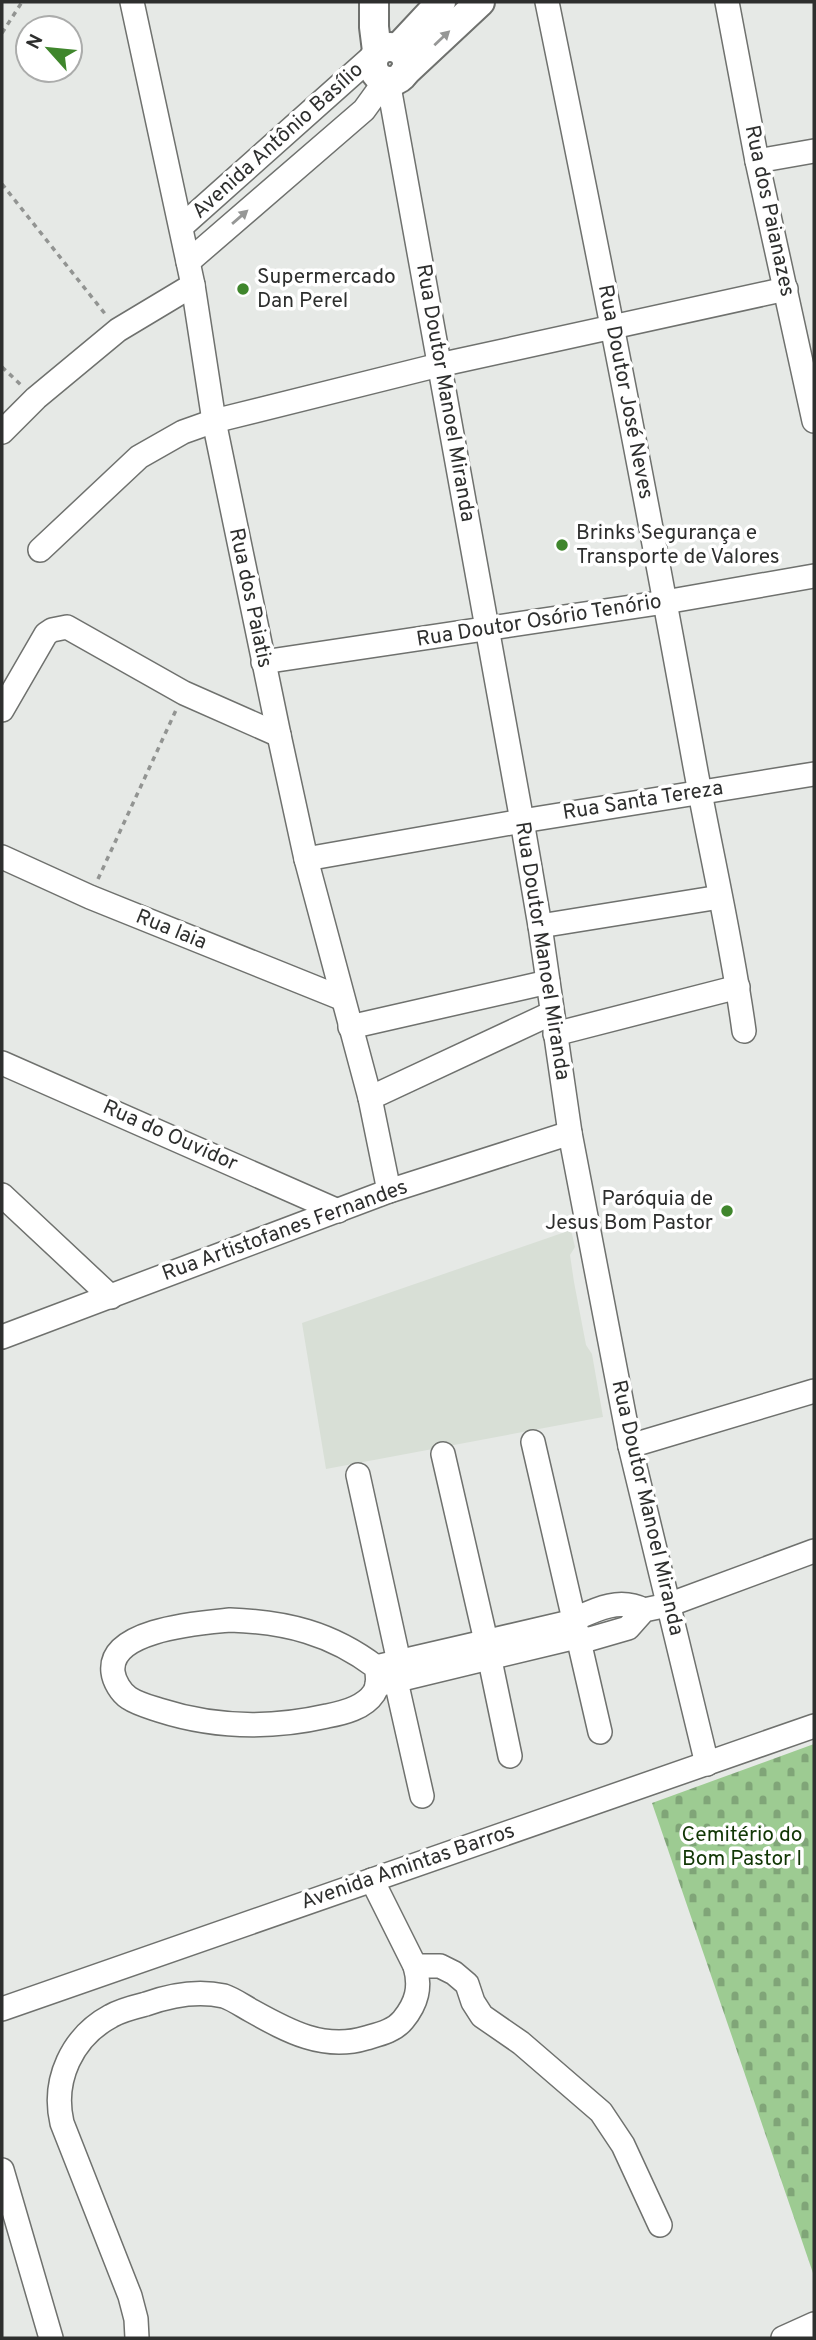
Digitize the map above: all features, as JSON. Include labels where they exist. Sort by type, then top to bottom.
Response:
[{"type":"main road","name":"Rua Doutor Manoel Miranda","points":[[377,2],[374,27],[390,64]]},
{"type":"main road","name":"Avenida Antônio Basílio","points":[[390,64],[441,2]]},
{"type":"main road","name":"Avenida Antônio Basílio","points":[[390,64],[480,2]]},
{"type":"street","name":"Rua dos Paiatis","points":[[132,2],[193,285],[214,421],[278,735],[341,998],[370,1098],[389,1191]]},
{"type":"street","name":"Rua Doutor José Neves","points":[[547,2],[614,328],[738,987],[744,1031]]},
{"type":"street","name":"Rua dos Paianazes","points":[[727,2],[757,161],[814,421]]},
{"type":"street","name":"Avenida Antônio Basílio","points":[[181,227],[390,64]]},
{"type":"street","name":"Avenida Antônio Basílio","points":[[188,262],[364,110],[390,64]]},
{"type":"street","name":"Rua Doutor Manoel Miranda","points":[[390,64],[398,135],[540,926],[570,1133],[630,1446],[707,1764]]},
{"type":"street","points":[[757,161],[814,151]]},
{"type":"street","points":[[2,432],[36,398],[118,330],[193,285]]},
{"type":"street","points":[[40,550],[139,457],[183,432],[214,421],[439,365],[786,289]]},
{"type":"street","name":"Rua Doutor Osório Tenório","points":[[264,662],[665,602],[814,576]]},
{"type":"street","points":[[2,710],[46,634],[58,627],[67,626],[184,693],[278,735]]},
{"type":"street","name":"Rua Santa Tereza","points":[[306,859],[699,791],[814,774]]},
{"type":"street","name":"Rua Iaia","points":[[2,857],[90,897],[341,998]]},
{"type":"street","points":[[540,926],[720,897]]},
{"type":"street","points":[[350,1027],[548,982]]},
{"type":"street","points":[[370,1098],[553,1023],[738,987]]},
{"type":"street","name":"Rua do Ouvidor","points":[[4,1069],[338,1211]]},
{"type":"street","name":"Rua Artistofanes Fernandes","points":[[2,1337],[389,1191],[570,1133]]},
{"type":"street","points":[[2,1195],[111,1297]]},
{"type":"street","points":[[630,1446],[814,1391]]},
{"type":"street","points":[[533,1442],[600,1732]]},
{"type":"street","points":[[443,1454],[510,1756]]},
{"type":"street","points":[[358,1475],[387,1674],[422,1796]]},
{"type":"street","points":[[387,1674],[340,1643],[317,1634],[261,1621],[230,1620],[194,1624],[132,1640],[118,1652],[113,1667],[114,1678],[128,1698],[174,1715],[242,1726],[280,1724],[341,1713],[366,1702],[387,1674],[488,1650],[572,1639],[576,1629],[602,1608],[628,1603],[644,1610],[668,1605],[814,1551]]},
{"type":"street","points":[[576,1629],[590,1639],[609,1634],[628,1628],[644,1610]]},
{"type":"street","name":"Avenida Amintas Barros","points":[[2,2009],[814,1726]]},
{"type":"street","points":[[137,2338],[136,2319],[130,2296],[62,2123],[58,2106],[66,2063],[77,2043],[92,2028],[113,2014],[163,1998],[194,1992],[226,1997],[279,2027],[303,2037],[331,2043],[355,2042],[387,2032],[400,2023],[411,2010],[419,1979],[372,1880]]},
{"type":"street","points":[[415,1966],[440,1966],[454,1973],[467,1984],[482,2017],[522,2043],[601,2112],[623,2145],[660,2225]]},
{"type":"street","points":[[2,2170],[51,2338]]},
{"type":"street","points":[[783,2338],[814,2324]]},
{"type":"path","points":[[2,33],[22,2]]},
{"type":"path","points":[[2,184],[118,330]]},
{"type":"path","points":[[2,367],[36,398]]},
{"type":"path","points":[[90,897],[184,693]]},
{"type":"shaded area","points":[[571,1230],[575,1247],[570,1255],[574,1282],[586,1345],[592,1354],[603,1417],[326,1469],[302,1323]]},
{"type":"green space","name":"Cemitério do Bom Pastor I","points":[[814,1744],[814,2276],[652,1803]]},
{"type":"place","name":"Supermercado Dan Perel","points":[[243,289]]},
{"type":"place","name":"Brinks Segurança e Transporte de Valores","points":[[562,545]]},
{"type":"place","name":"Paróquia de Jesus Bom Pastor","points":[[727,1211]]}]
